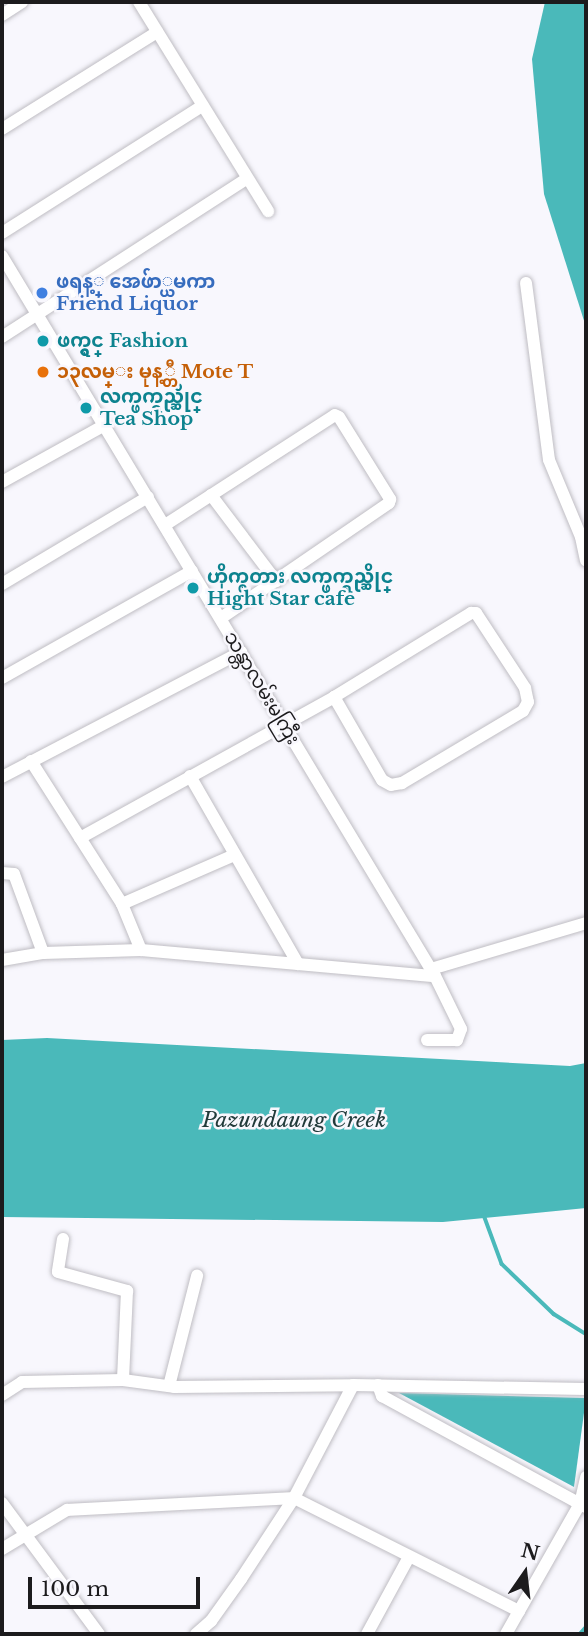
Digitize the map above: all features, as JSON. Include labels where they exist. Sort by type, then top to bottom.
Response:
[{"type":"street","points":[[2,15],[22,2]]},
{"type":"street","points":[[139,2],[268,211]]},
{"type":"street","points":[[2,129],[157,32]]},
{"type":"street","points":[[2,233],[202,106]]},
{"type":"street","points":[[2,337],[246,179]]},
{"type":"street","name":"သန္တာလမ်းမကြီး","points":[[2,256],[433,973],[461,1029],[457,1041],[427,1040]]},
{"type":"street","points":[[526,283],[549,460],[581,537],[586,560]]},
{"type":"street","points":[[165,525],[335,415],[339,417],[391,501],[221,618]]},
{"type":"street","points":[[2,482],[105,425]]},
{"type":"street","points":[[211,495],[276,581]]},
{"type":"street","points":[[2,584],[148,497]]},
{"type":"street","points":[[2,678],[192,571]]},
{"type":"street","points":[[80,838],[334,697],[474,612],[525,688],[528,702],[523,711],[402,783],[391,785],[382,780],[334,697]]},
{"type":"street","points":[[2,777],[241,652]]},
{"type":"street","points":[[31,761],[122,904],[141,950]]},
{"type":"street","points":[[190,776],[298,964]]},
{"type":"street","points":[[122,904],[234,855]]},
{"type":"street","points":[[2,872],[14,874],[43,953]]},
{"type":"street","points":[[2,960],[43,953],[141,950],[433,973],[586,923]]},
{"type":"street","points":[[63,1239],[58,1272],[127,1291],[124,1380]]},
{"type":"street","points":[[169,1386],[197,1276]]},
{"type":"street","points":[[2,1395],[22,1382],[124,1380],[169,1386],[377,1385],[586,1389]]},
{"type":"street","points":[[196,1634],[211,1621],[294,1498],[353,1385]]},
{"type":"street","points":[[377,1385],[382,1396],[583,1506]]},
{"type":"street","points":[[506,1634],[583,1506],[586,1476]]},
{"type":"street","points":[[2,1549],[66,1510],[294,1498],[519,1611]]},
{"type":"street","points":[[2,1503],[99,1634]]},
{"type":"street","points":[[367,1634],[409,1557]]},
{"type":"water","points":[[545,2],[586,2],[586,327],[544,194],[532,59]]},
{"type":"water","name":"Pazundaung Creek","points":[[47,1038],[570,1066],[586,1063],[586,1208],[443,1222],[2,1217],[2,1040]]},
{"type":"water","points":[[399,1393],[586,1398],[574,1487]]},
{"type":"waterway","points":[[484,1215],[502,1264],[554,1314],[586,1334]]},
{"type":"waterway","points":[[580,1634],[586,1627]]},
{"type":"place","name":"ဖရန့္ အေဖ်ာ္ယမကာ Friend Liquor","points":[[42,293]]},
{"type":"place","name":"ဖက္ရွင္ Fashion","points":[[43,341]]},
{"type":"place","name":"၁၃လမ္း မုန့္တီ Mote T","points":[[43,372]]},
{"type":"place","name":"လက္ဖက္ရည္ဆိုင္ Tea Shop","points":[[86,408]]},
{"type":"place","name":"ဟိုက္စတား လက္ဖက္ရည္ဆိုင္ Hight Star cafe","points":[[193,588]]}]
